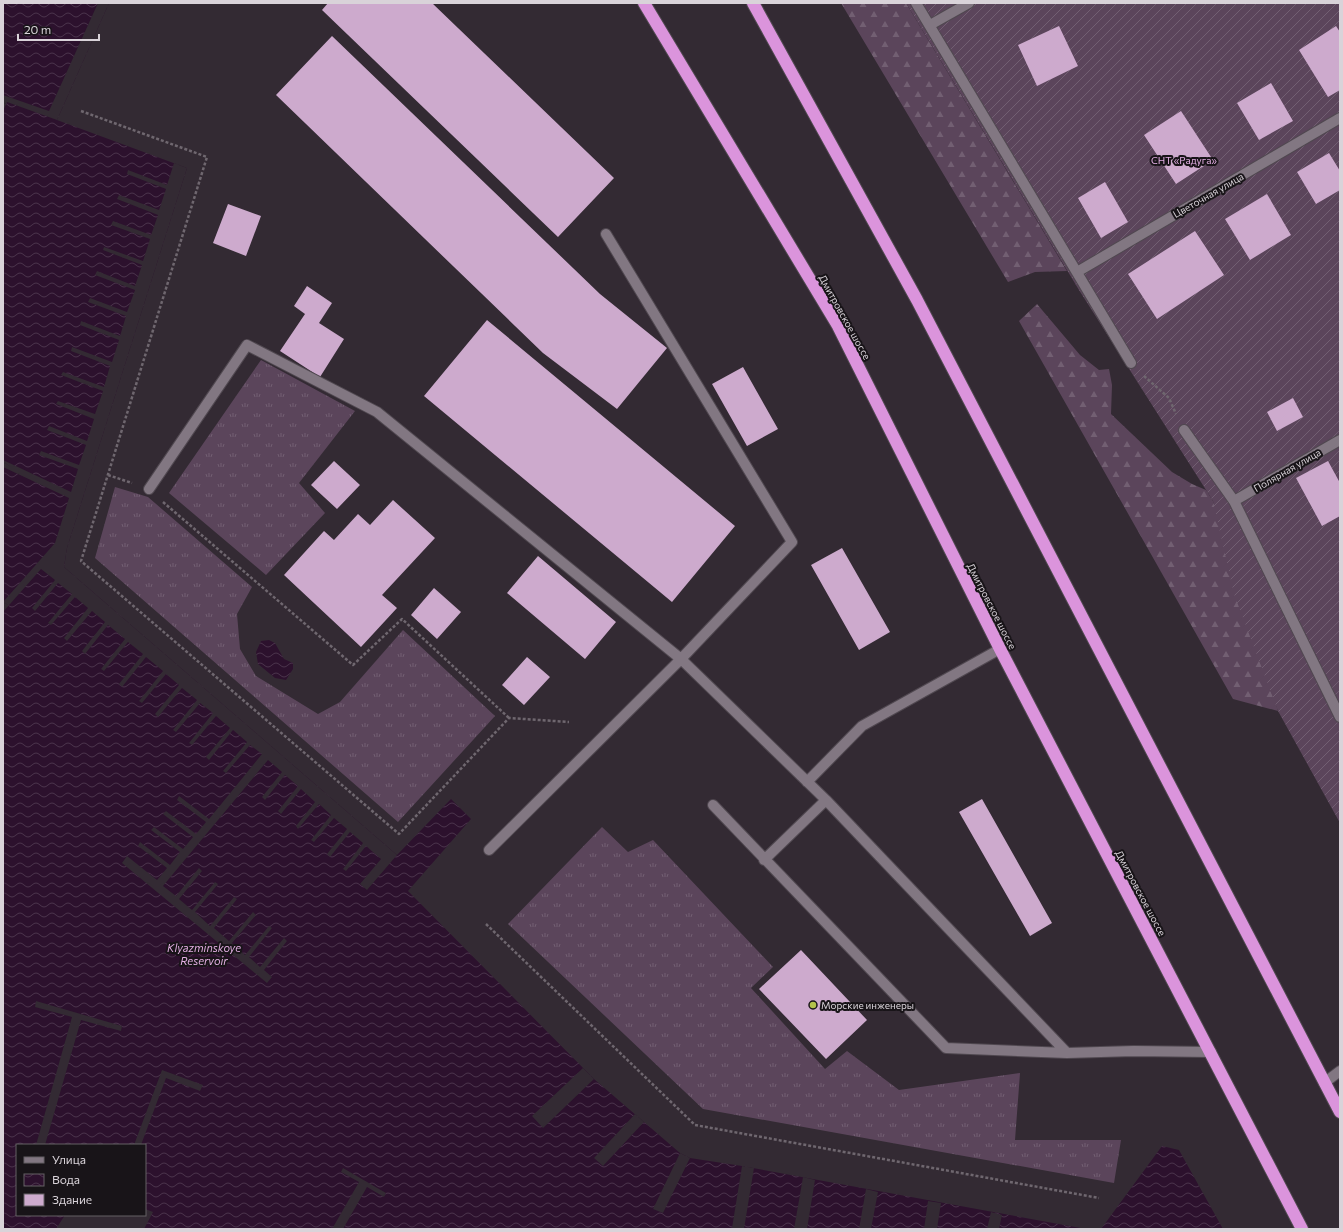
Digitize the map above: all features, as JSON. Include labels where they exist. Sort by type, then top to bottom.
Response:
[{"type":"highway","name":"Дмитровское шоссе","points":[[644,3],[838,326],[1000,649],[1302,1229]]},
{"type":"highway","points":[[753,3],[918,300],[1340,1112]]},
{"type":"street","points":[[916,3],[1131,363]]},
{"type":"street","points":[[930,25],[969,3]]},
{"type":"street","name":"Цветочная улица","points":[[1077,272],[1340,118]]},
{"type":"street","points":[[489,850],[681,659],[792,542],[606,234]]},
{"type":"street","points":[[149,489],[247,345],[377,412],[681,659],[826,800],[1067,1053]]},
{"type":"street","points":[[1184,430],[1234,501],[1340,716]]},
{"type":"street","name":"Полярная улица","points":[[1234,501],[1340,440]]},
{"type":"street","points":[[807,782],[862,726],[1000,649]]},
{"type":"street","points":[[764,860],[826,800]]},
{"type":"street","points":[[713,805],[764,860],[946,1048],[1067,1053],[1134,1051],[1211,1052]]},
{"type":"street","points":[[1324,1083],[1340,1071]]},
{"type":"path","points":[[80,110],[207,157],[81,561],[399,834],[509,718]]},
{"type":"path","points":[[1131,363],[1169,398],[1184,430]]},
{"type":"path","points":[[108,475],[149,489],[353,665],[402,618],[509,718],[569,722]]},
{"type":"path","points":[[486,924],[695,1125],[1099,1198]]},
{"type":"green space","points":[[841,3],[906,3],[1067,271],[1035,272],[1008,282]]},
{"type":"green space","name":"СНТ «Радуга»","points":[[906,3],[1340,3],[1340,823],[1278,711],[1234,594],[1213,501],[1079,290]]},
{"type":"green space","points":[[1037,304],[1080,355],[1099,370],[1109,369],[1112,385],[1111,414],[1172,472],[1192,484],[1206,490],[1213,501],[1278,711],[1233,699],[1019,321]]},
{"type":"green space","points":[[261,360],[355,411],[299,483],[325,513],[266,575],[169,493]]},
{"type":"green space","points":[[115,487],[148,497],[252,587],[237,614],[240,649],[256,676],[318,714],[340,702],[403,630],[495,716],[398,822],[95,558]]},
{"type":"green space","points":[[602,827],[628,852],[653,840],[773,967],[751,988],[825,1069],[847,1051],[899,1090],[1020,1073],[1015,1140],[1121,1140],[1114,1183],[703,1109],[508,924]]},
{"type":"water","name":"Klyazminskoye Reservoir","points":[[3,3],[109,3],[57,120],[187,168],[67,548],[64,567],[397,855],[451,799],[471,819],[408,891],[594,1079],[680,1153],[690,1158],[742,1166],[1086,1229],[144,1229],[153,1212],[146,1209],[146,1144],[16,1144],[16,1216],[64,1216],[56,1229],[3,1229]]},
{"type":"water","points":[[269,640],[275,643],[284,659],[293,663],[293,669],[286,680],[275,678],[258,664],[256,652],[261,641]]},
{"type":"water","points":[[1162,1146],[1179,1150],[1223,1229],[1101,1229]]},
{"type":"pier","points":[[98,3],[109,3],[57,120],[7,102],[3,111],[3,95],[49,111]]},
{"type":"pier","points":[[174,163],[187,168],[67,548],[64,567],[397,855],[367,890],[360,884],[381,859],[366,846],[346,871],[343,869],[363,843],[350,832],[330,857],[327,854],[347,829],[334,818],[314,842],[311,840],[331,815],[319,804],[298,829],[296,826],[315,802],[301,789],[281,814],[278,811],[298,786],[285,775],[265,800],[262,797],[282,772],[268,760],[163,886],[176,896],[199,868],[202,871],[179,899],[192,910],[215,882],[218,884],[195,912],[210,926],[234,897],[237,899],[214,928],[229,941],[253,912],[256,915],[232,943],[245,955],[269,926],[272,928],[249,957],[260,967],[284,938],[287,941],[264,970],[272,977],[267,983],[122,863],[127,856],[157,880],[167,868],[138,846],[140,842],[170,865],[180,852],[151,830],[154,827],[183,849],[193,837],[163,814],[166,811],[196,834],[206,822],[177,800],[179,796],[209,819],[262,754],[250,745],[226,773],[223,771],[247,742],[233,730],[209,760],[206,757],[230,728],[216,716],[192,745],[189,743],[213,713],[200,703],[176,732],[173,730],[197,700],[182,688],[158,717],[155,714],[179,685],[166,674],[142,703],[139,701],[163,671],[146,657],[122,687],[119,684],[143,654],[128,642],[104,671],[101,669],[125,639],[108,625],[85,654],[82,651],[105,622],[92,611],[67,641],[64,638],[88,608],[75,597],[51,625],[48,623],[72,594],[58,583],[35,611],[32,608],[55,580],[41,569],[3,612],[3,602],[55,543],[69,498],[3,467],[3,460],[71,492],[78,469],[39,455],[41,451],[79,465],[86,445],[47,430],[49,426],[87,441],[94,419],[56,404],[58,401],[95,414],[103,391],[61,375],[63,372],[104,387],[110,366],[71,351],[72,347],[112,362],[119,340],[80,325],[81,321],[120,336],[126,316],[88,302],[90,298],[127,312],[135,290],[95,275],[97,271],[135,286],[142,265],[103,250],[104,247],[143,261],[150,239],[111,225],[113,221],[151,235],[158,215],[117,199],[119,195],[159,210],[166,189],[127,174],[128,170],[167,185]]},
{"type":"pier","points":[[36,1001],[122,1026],[121,1031],[81,1020],[45,1144],[36,1144],[72,1017],[35,1007]]},
{"type":"pier","points":[[583,1068],[594,1079],[543,1128],[532,1116]]},
{"type":"pier","points":[[162,1070],[203,1085],[200,1091],[166,1078],[141,1144],[134,1144]]},
{"type":"pier","points":[[635,1114],[644,1122],[603,1166],[594,1158]]},
{"type":"pier","points":[[680,1153],[690,1158],[663,1213],[653,1209]]},
{"type":"pier","points":[[742,1166],[754,1168],[744,1229],[738,1229],[732,1228]]},
{"type":"pier","points":[[343,1168],[386,1193],[384,1197],[367,1187],[343,1229],[332,1229],[359,1182],[341,1172]]},
{"type":"pier","points":[[803,1177],[815,1180],[807,1229],[794,1229]]},
{"type":"pier","points":[[866,1189],[878,1192],[871,1229],[859,1229]]},
{"type":"pier","points":[[928,1201],[941,1203],[937,1229],[924,1229]]},
{"type":"pier","points":[[991,1212],[1002,1215],[999,1229],[987,1229]]},
{"type":"building","points":[[328,3],[432,3],[614,178],[558,237],[322,10]]},
{"type":"building","points":[[1059,26],[1078,66],[1037,86],[1018,45]]},
{"type":"building","points":[[1336,26],[1340,32],[1340,90],[1328,97],[1299,50]]},
{"type":"building","points":[[332,36],[600,294],[667,348],[617,409],[543,353],[276,95]]},
{"type":"building","points":[[1271,83],[1293,121],[1259,140],[1237,103]]},
{"type":"building","points":[[1181,111],[1213,160],[1176,184],[1144,135]]},
{"type":"building","points":[[1329,153],[1340,171],[1340,190],[1316,204],[1297,172]]},
{"type":"building","points":[[1105,182],[1128,222],[1101,238],[1078,198]]},
{"type":"building","points":[[1267,194],[1291,235],[1250,260],[1225,219]]},
{"type":"building","points":[[228,204],[261,216],[246,256],[213,243]]},
{"type":"building","points":[[1195,231],[1224,275],[1157,319],[1128,274]]},
{"type":"building","points":[[307,286],[332,303],[319,323],[344,339],[320,377],[280,351],[305,314],[294,306]]},
{"type":"building","points":[[487,320],[735,526],[672,602],[424,396]]},
{"type":"building","points":[[743,367],[778,429],[747,446],[712,384]]},
{"type":"building","points":[[1293,398],[1303,417],[1277,431],[1267,412]]},
{"type":"building","points":[[334,461],[360,485],[337,509],[311,485]]},
{"type":"building","points":[[1328,461],[1340,483],[1340,516],[1322,526],[1296,478]]},
{"type":"building","points":[[393,500],[435,538],[382,595],[397,608],[361,647],[284,575],[324,531],[334,540],[358,514],[370,525]]},
{"type":"building","points":[[842,548],[890,632],[859,650],[811,565]]},
{"type":"building","points":[[538,556],[616,622],[585,659],[507,593]]},
{"type":"building","points":[[434,588],[461,612],[437,639],[411,615]]},
{"type":"building","points":[[527,657],[550,677],[524,705],[502,685]]},
{"type":"building","points":[[982,799],[1052,923],[1030,936],[959,812]]},
{"type":"building","name":"Морские инженеры","points":[[801,950],[867,1020],[826,1059],[759,989]]},
{"type":"place","name":"Морские инженеры","points":[[813,1005]]}]
